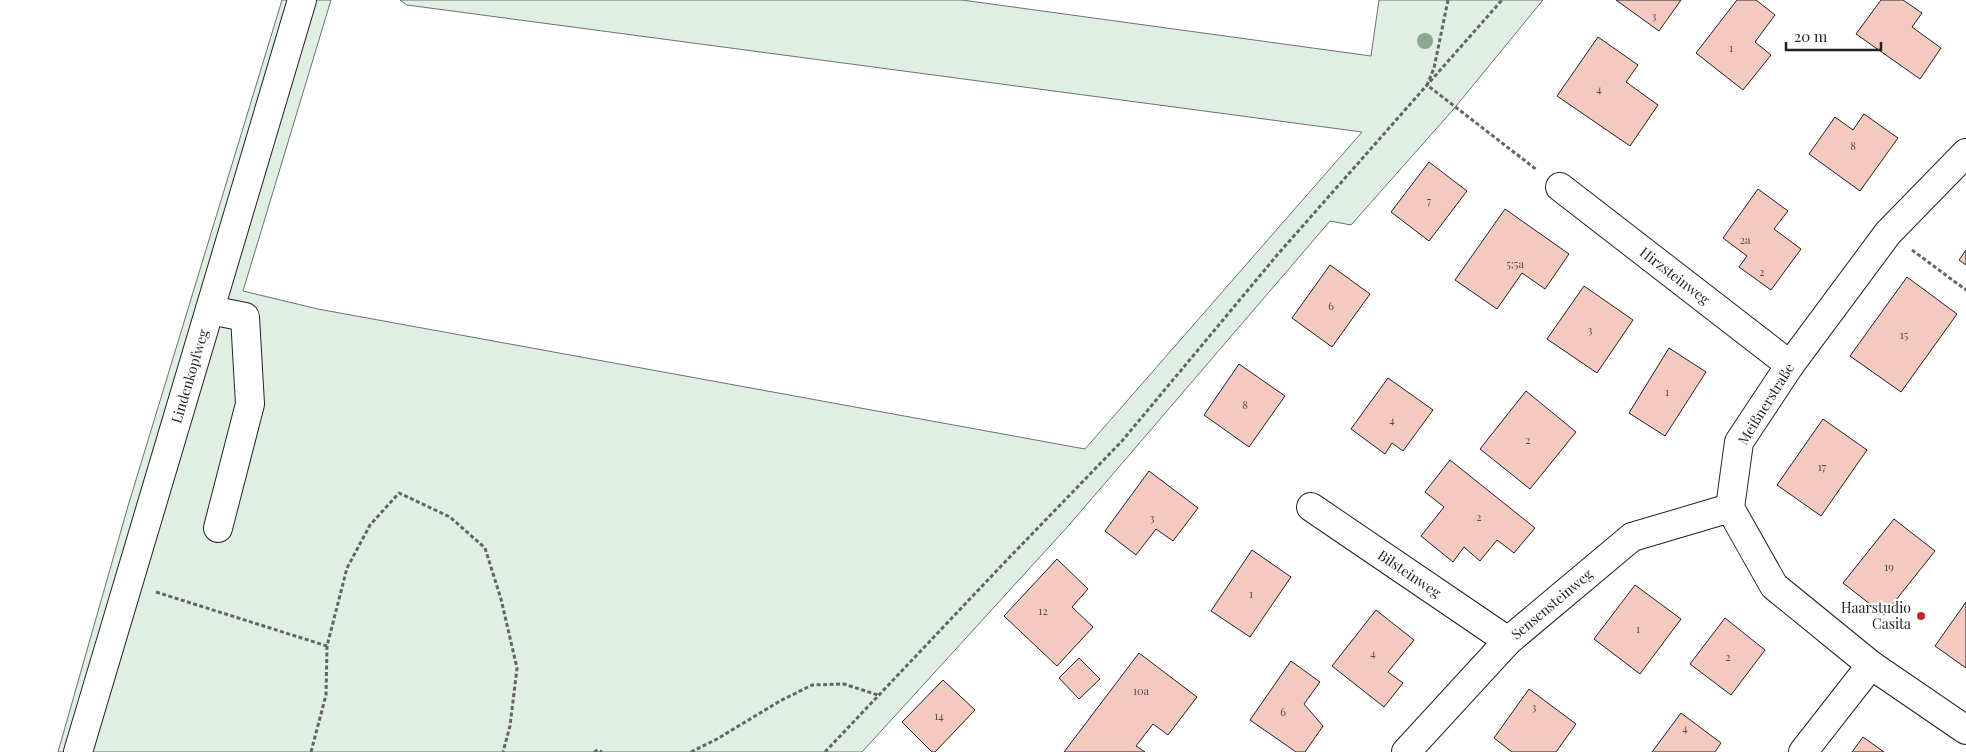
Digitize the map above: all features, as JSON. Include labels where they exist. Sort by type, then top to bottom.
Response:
[{"type":"street","name":"Lindenkopfweg","points":[[78,752],[302,0]]},
{"type":"street","name":"Meißnerstraße","points":[[1730,508],[1739,442],[1790,365],[1888,233],[1966,153]]},
{"type":"street","name":"Hirzsteinweg","points":[[1560,187],[1790,365]]},
{"type":"street","points":[[210,310],[245,317],[250,404],[218,528]]},
{"type":"street","name":"Bilsteinweg","points":[[1311,507],[1508,641]]},
{"type":"street","points":[[1730,508],[1774,586],[1871,665],[1966,730]]},
{"type":"street","name":"Sensensteinweg","points":[[1406,752],[1508,641],[1632,537],[1730,508]]},
{"type":"street","points":[[1803,752],[1871,665]]},
{"type":"path","points":[[1427,85],[1436,59],[1448,0]]},
{"type":"path","points":[[824,752],[1122,441],[1278,254],[1502,0]]},
{"type":"path","points":[[1427,85],[1560,187]]},
{"type":"path","points":[[1888,233],[1966,290]]},
{"type":"path","points":[[312,752],[326,695],[327,646],[348,568],[370,525],[399,493],[450,517],[485,548],[501,600],[517,668],[510,726],[502,752]]},
{"type":"path","points":[[190,603],[327,646]]},
{"type":"path","points":[[691,752],[717,739],[780,701],[812,685],[844,684],[878,694]]},
{"type":"path","points":[[594,752],[598,750],[602,752]]},
{"type":"green space","points":[[282,0],[331,0],[243,291],[318,309],[1085,449],[1362,132],[407,5],[400,0],[962,0],[1371,56],[1379,0],[1543,0],[1452,111],[1351,225],[1330,221],[1070,524],[862,752],[58,752],[128,506]]},
{"type":"building","points":[[1616,0],[1681,0],[1659,31]]},
{"type":"building","points":[[1737,0],[1756,0],[1775,15],[1755,42],[1771,55],[1743,90],[1696,53]]},
{"type":"building","points":[[1881,0],[1903,0],[1922,13],[1912,27],[1941,48],[1920,79],[1856,34]]},
{"type":"building","points":[[1598,37],[1638,65],[1626,82],[1658,105],[1630,146],[1557,96]]},
{"type":"building","points":[[1864,114],[1898,138],[1860,191],[1809,154],[1835,117],[1853,130]]},
{"type":"building","points":[[1429,162],[1467,191],[1429,241],[1391,212]]},
{"type":"building","points":[[1758,189],[1788,211],[1774,229],[1801,249],[1771,290],[1739,267],[1747,256],[1723,238]]},
{"type":"building","points":[[1505,209],[1569,254],[1545,289],[1522,273],[1497,309],[1455,280]]},
{"type":"building","points":[[1966,250],[1966,265],[1959,260]]},
{"type":"building","points":[[1330,265],[1370,294],[1332,347],[1292,318]]},
{"type":"building","points":[[1907,277],[1957,314],[1901,392],[1850,356]]},
{"type":"building","points":[[1584,286],[1633,320],[1597,373],[1547,339]]},
{"type":"building","points":[[1669,348],[1706,372],[1665,436],[1629,413]]},
{"type":"building","points":[[1239,364],[1285,396],[1249,447],[1204,415]]},
{"type":"building","points":[[1388,378],[1433,410],[1403,451],[1392,443],[1385,454],[1351,429]]},
{"type":"building","points":[[1526,391],[1576,432],[1530,489],[1480,449]]},
{"type":"building","points":[[1823,419],[1867,450],[1821,516],[1777,485]]},
{"type":"building","points":[[1450,460],[1535,528],[1514,553],[1497,540],[1480,561],[1464,547],[1453,562],[1421,536],[1444,507],[1425,492]]},
{"type":"building","points":[[1149,471],[1198,508],[1173,541],[1156,529],[1136,555],[1105,531]]},
{"type":"building","points":[[1894,519],[1935,551],[1884,615],[1843,583]]},
{"type":"building","points":[[1252,550],[1291,577],[1250,637],[1211,611]]},
{"type":"building","points":[[1057,559],[1088,589],[1072,607],[1093,627],[1057,666],[1004,616]]},
{"type":"building","points":[[1635,585],[1681,619],[1640,674],[1594,639]]},
{"type":"building","points":[[1966,602],[1966,668],[1935,646]]},
{"type":"building","points":[[1376,610],[1414,640],[1388,672],[1403,683],[1384,707],[1332,666]]},
{"type":"building","points":[[1725,618],[1765,650],[1731,695],[1690,664]]},
{"type":"building","points":[[1139,653],[1197,697],[1168,735],[1153,724],[1136,746],[1145,752],[1064,752]]},
{"type":"building","points":[[1079,658],[1100,679],[1079,699],[1059,678]]},
{"type":"building","points":[[1291,661],[1320,682],[1304,704],[1323,726],[1305,752],[1296,752],[1250,720]]},
{"type":"building","points":[[943,680],[975,710],[935,752],[932,752],[902,722]]},
{"type":"building","points":[[1529,689],[1576,724],[1556,752],[1512,752],[1494,738]]},
{"type":"building","points":[[1681,713],[1721,743],[1715,752],[1652,752]]},
{"type":"building","points":[[1863,737],[1884,752],[1852,752]]},
{"type":"place","name":"Haarstudio Casita","points":[[1921,616]]}]
